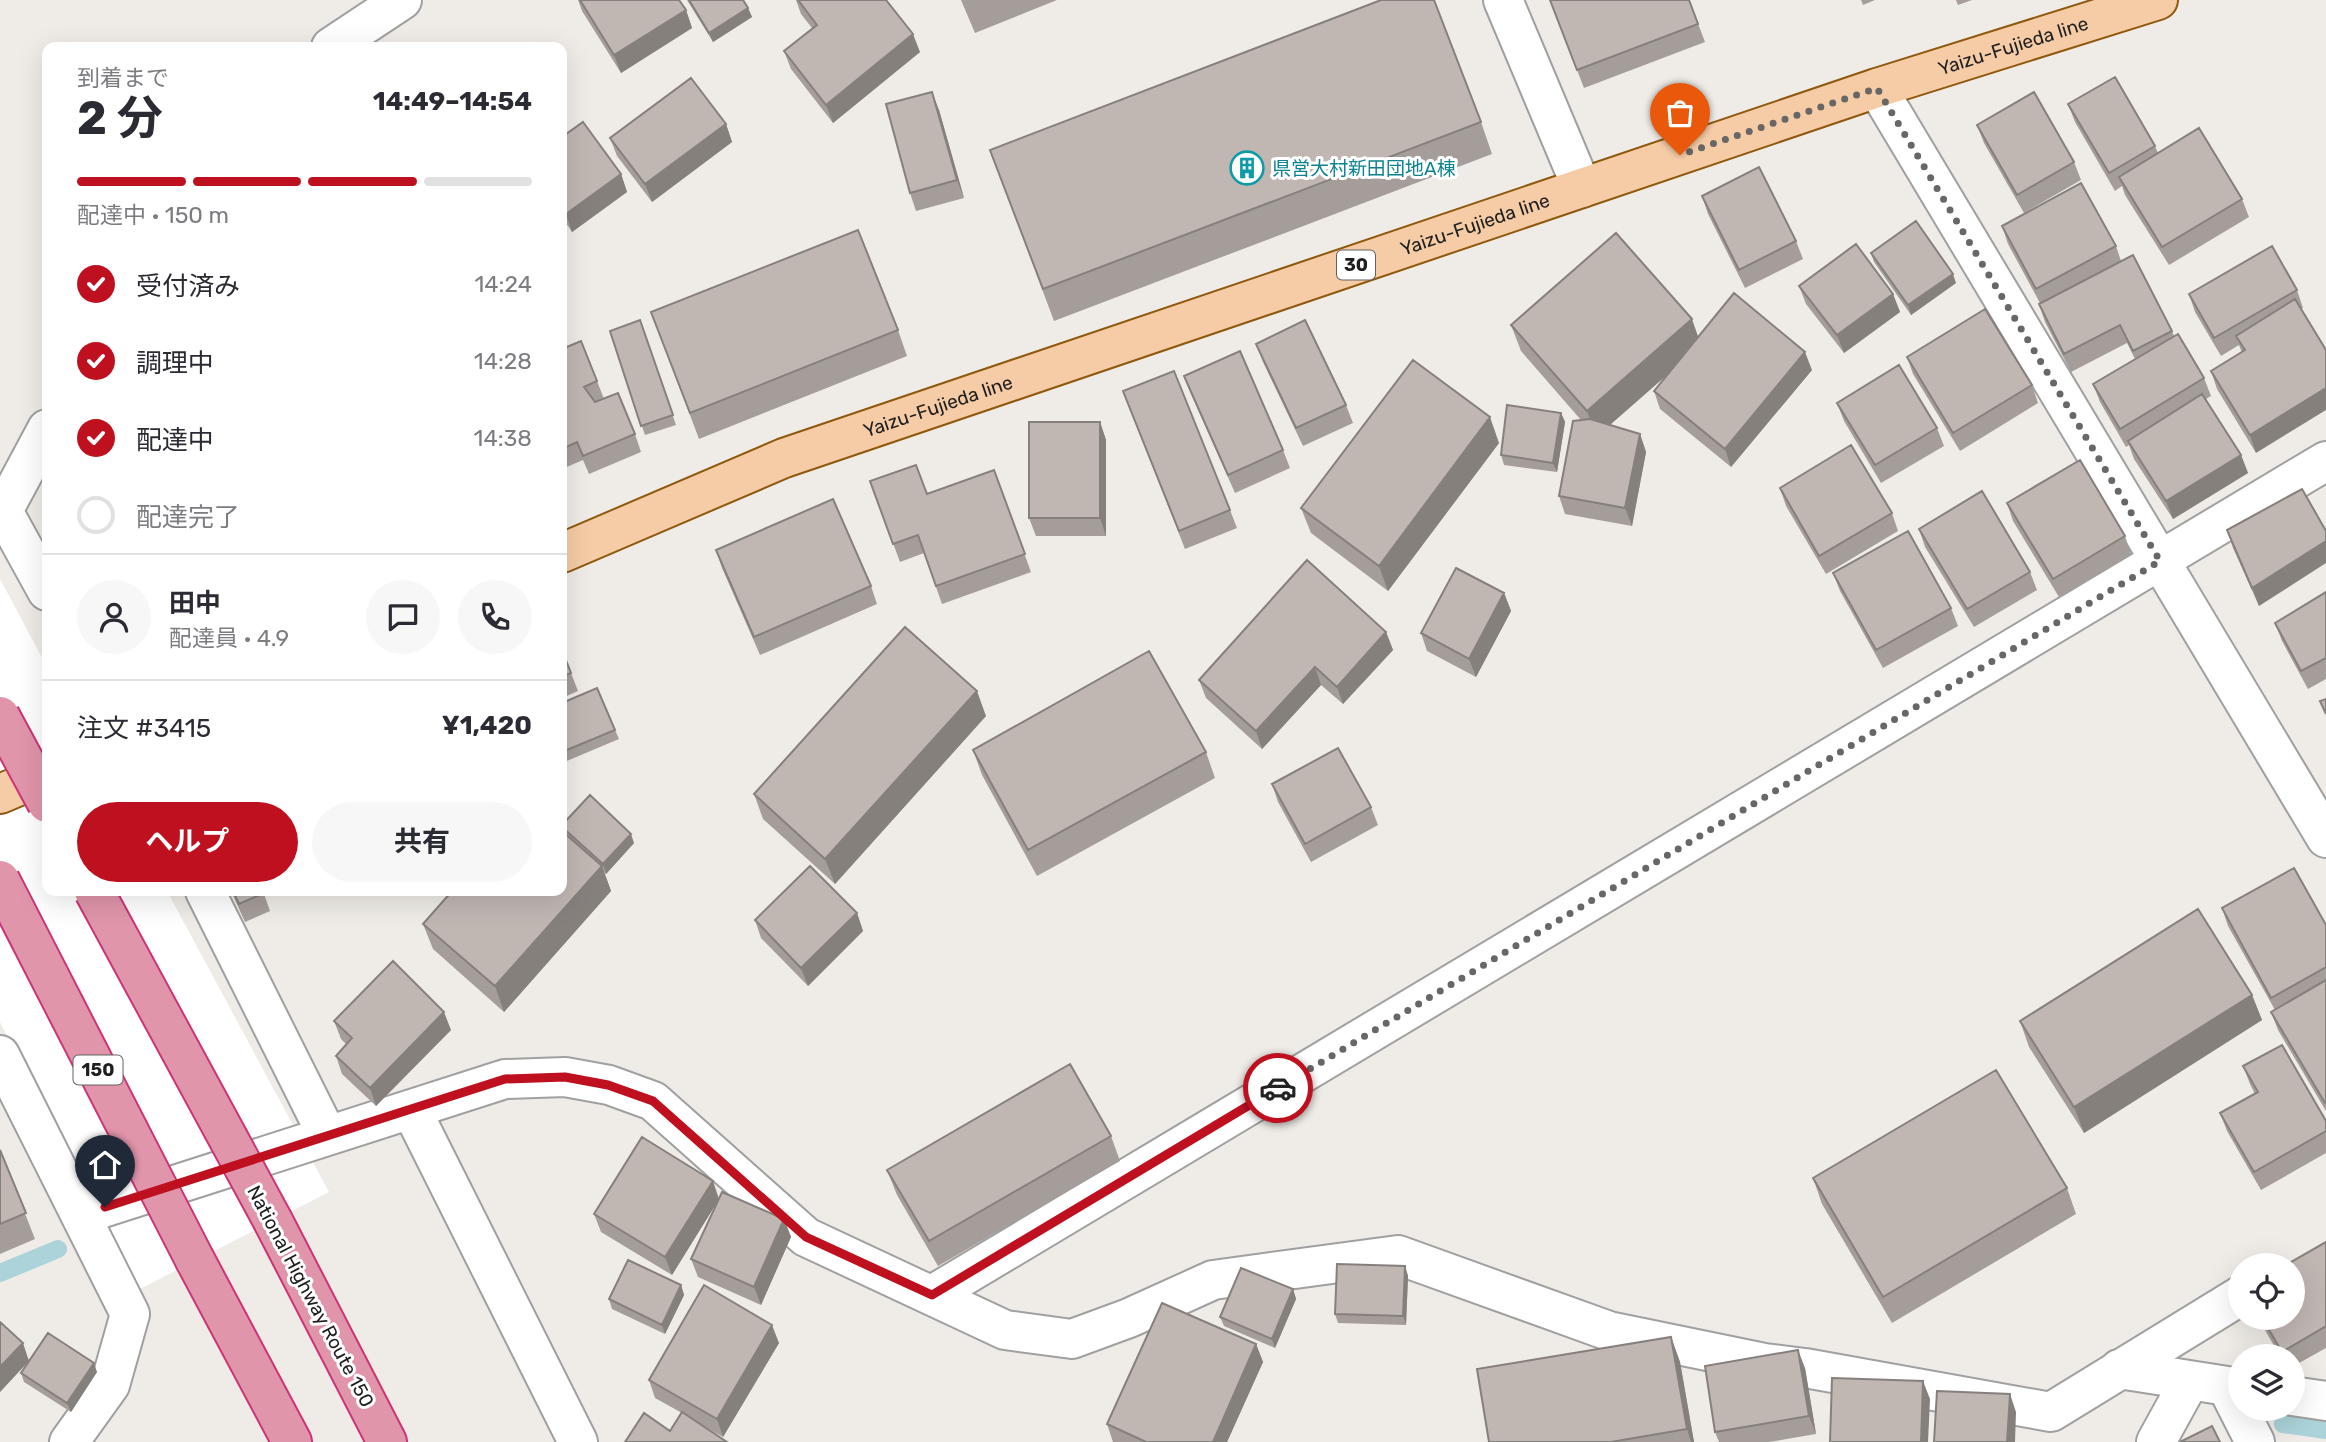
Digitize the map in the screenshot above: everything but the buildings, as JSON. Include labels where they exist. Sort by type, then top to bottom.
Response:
[{"type":"highway","points":[[0,716],[42,794]]},
{"type":"highway","name":"150","points":[[0,880],[195,1260],[292,1442]]},
{"type":"highway","name":"National Highway Route 150","points":[[97,896],[272,1221],[387,1442]]},
{"type":"main road","name":"Yaizu-Fujieda line","points":[[567,551],[784,458],[1877,88],[2156,0]]},
{"type":"main road","points":[[0,794],[42,776]]},
{"type":"street","points":[[339,42],[402,0]]},
{"type":"street","points":[[1503,0],[1582,188]]},
{"type":"street","points":[[1877,88],[2326,838]]},
{"type":"street","points":[[42,439],[4,511],[42,582]]},
{"type":"street","points":[[932,1295],[2326,461]]},
{"type":"street","points":[[208,896],[327,1135]]},
{"type":"street","points":[[0,1055],[130,1314],[110,1385],[69,1442]]},
{"type":"street","points":[[80,1215],[505,1079],[565,1077],[608,1085],[653,1101],[806,1237],[1005,1330],[1072,1339],[1129,1318],[1213,1280],[1398,1255],[1609,1331],[1765,1363],[2051,1412],[2228,1303]]},
{"type":"street","points":[[411,1109],[578,1442]]},
{"type":"street","points":[[2119,1369],[2228,1386]]},
{"type":"street","points":[[2156,1442],[2189,1382]]},
{"type":"street","points":[[2305,1398],[2326,1401]]},
{"type":"street","points":[[2247,1421],[2255,1442]]},
{"type":"pier","points":[[0,579],[42,658],[42,896],[170,896],[329,1192],[138,1290],[0,1022]]},
{"type":"waterway","points":[[0,1273],[58,1249]]},
{"type":"waterway","points":[[2283,1424],[2326,1430]]},
{"type":"way so far","points":[[1278,1088],[2160,561],[1877,88],[1680,155]]},
{"type":"place","name":"県営大村新田団地A棟","points":[[1247,168]]},
{"type":"route","points":[[105,1207],[505,1079],[565,1077],[608,1085],[653,1101],[806,1237],[932,1295],[1278,1088]]}]
